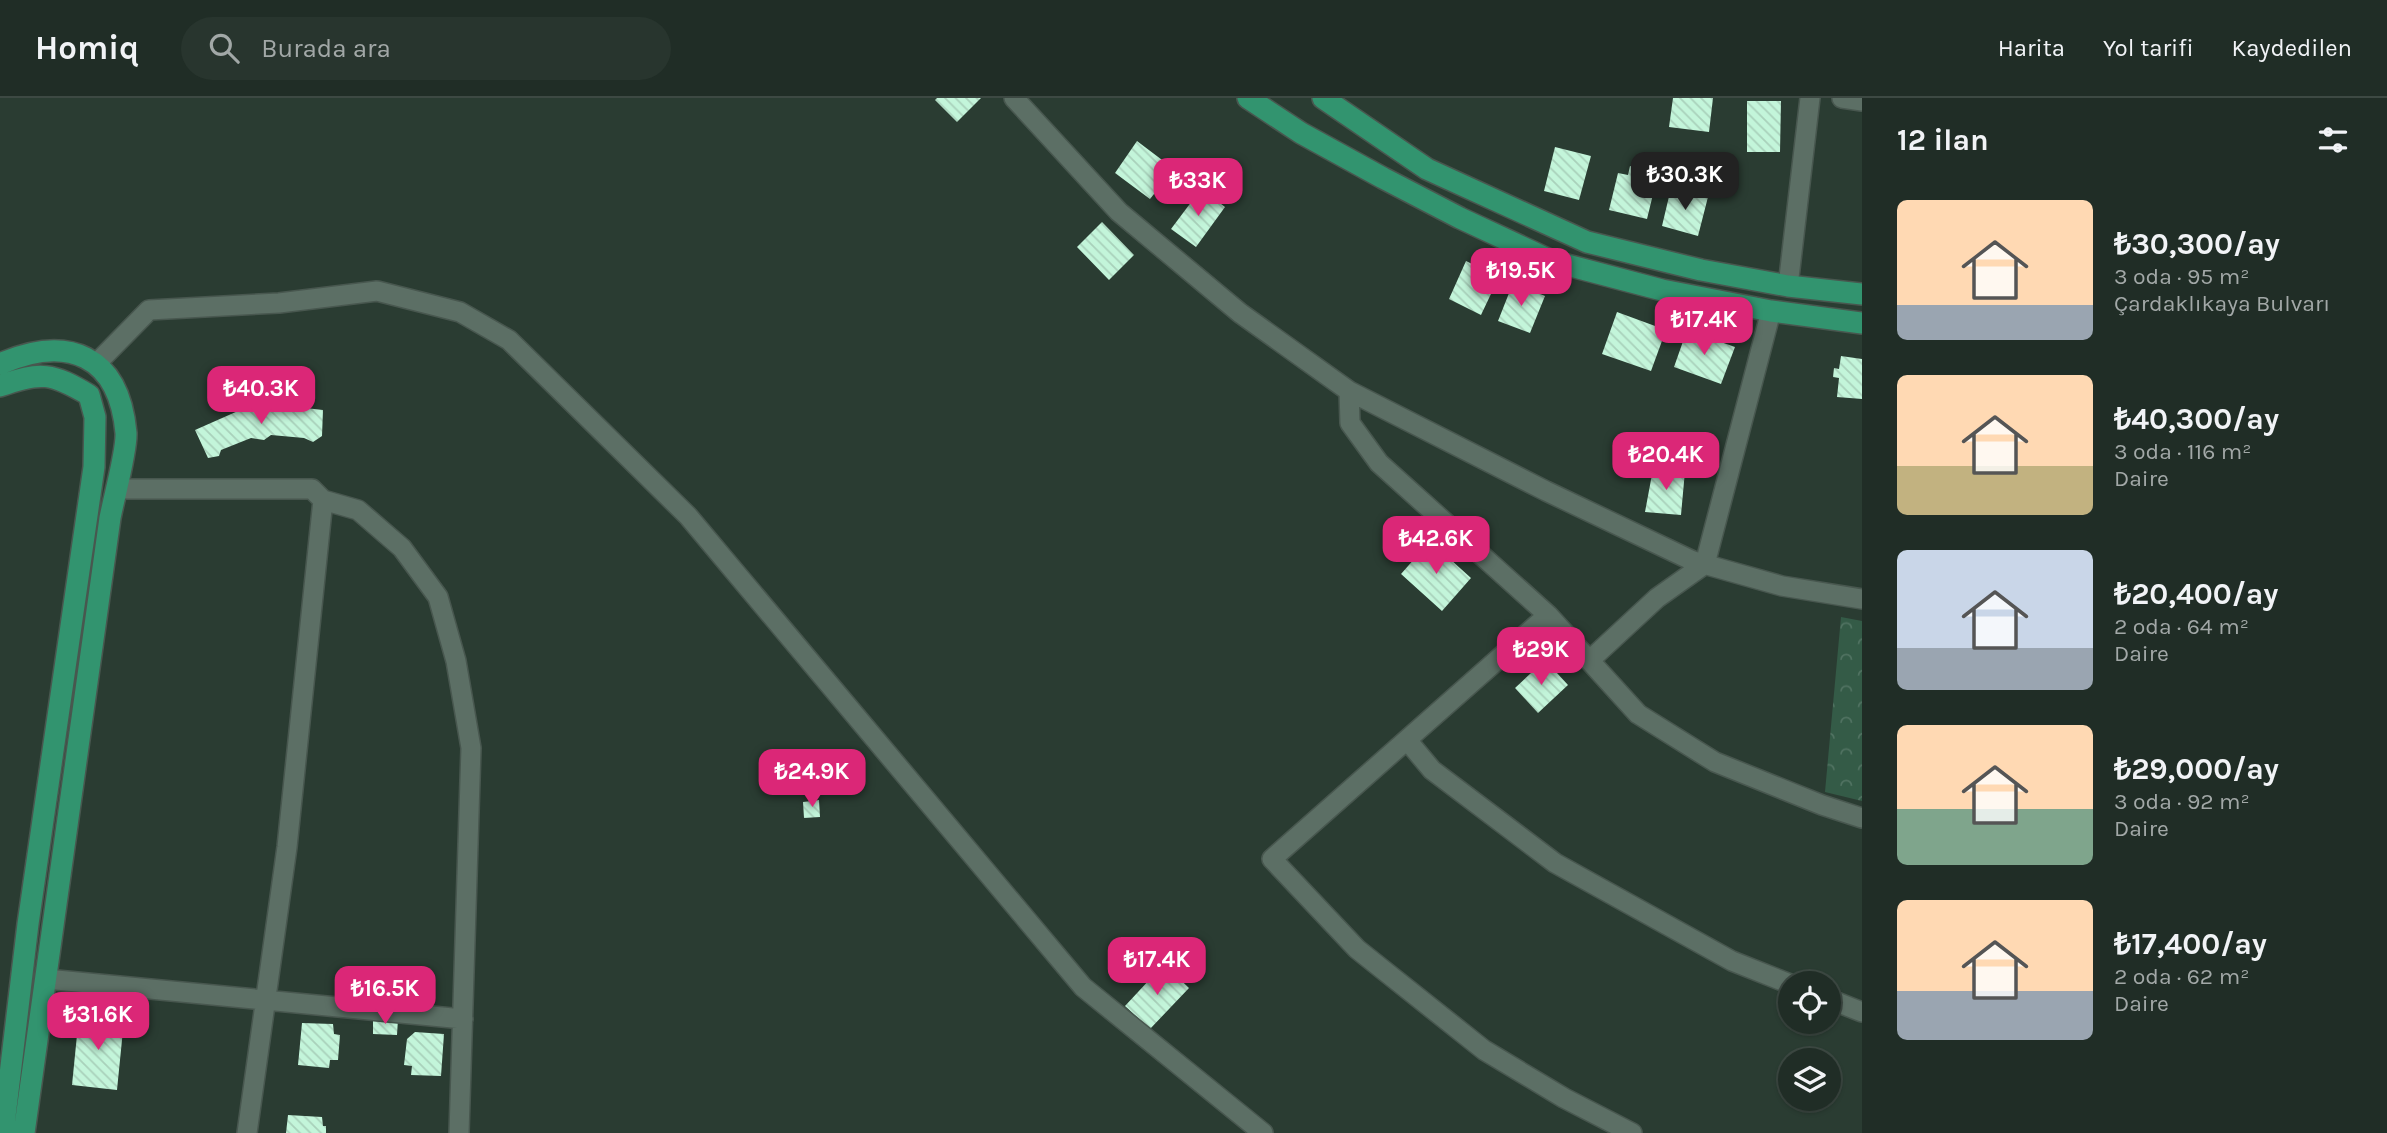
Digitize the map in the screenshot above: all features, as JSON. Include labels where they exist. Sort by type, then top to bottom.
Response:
[{"type":"main road","points":[[1248,98],[1301,133],[1383,178],[1552,261],[1662,290],[1771,311],[1862,323]]},
{"type":"main road","points":[[1323,98],[1427,169],[1587,242],[1701,270],[1788,286],[1862,294]]},
{"type":"main road","points":[[0,364],[20,355],[50,350],[72,352],[97,363],[109,375],[120,401],[126,435],[24,1133]]},
{"type":"main road","points":[[0,386],[27,376],[46,376],[89,395],[95,417],[94,467],[28,924],[3,1133]]},
{"type":"street","points":[[1014,98],[1119,212],[1240,313],[1349,391],[1546,491],[1693,561],[1782,586],[1862,599]]},
{"type":"street","points":[[1788,286],[1810,98]]},
{"type":"street","points":[[1842,98],[1862,101]]},
{"type":"street","points":[[97,363],[149,310],[279,303],[377,291],[460,312],[509,340],[688,516],[1083,987],[1263,1133]]},
{"type":"street","points":[[1590,660],[1657,598],[1704,564],[1771,311]]},
{"type":"street","points":[[1349,391],[1350,423],[1380,463],[1548,615],[1638,714],[1716,762],[1822,805],[1862,818]]},
{"type":"street","points":[[116,489],[312,489],[323,500],[358,510],[402,548],[438,597],[456,661],[471,748],[458,1133]]},
{"type":"street","points":[[247,1133],[286,847],[323,500]]},
{"type":"street","points":[[1548,615],[1272,859],[1357,949],[1484,1050],[1564,1098],[1632,1133]]},
{"type":"street","points":[[1407,740],[1432,770],[1555,863],[1732,961],[1778,979]]},
{"type":"street","points":[[46,979],[463,1019]]},
{"type":"street","points":[[1841,1004],[1862,1013]]},
{"type":"green space","points":[[1841,617],[1862,621],[1862,801],[1825,792]]},
{"type":"building","points":[[981,98],[957,122],[935,100]]},
{"type":"building","points":[[1673,98],[1713,98],[1709,132],[1669,127]]},
{"type":"building","points":[[1747,101],[1781,101],[1780,152],[1747,152]]},
{"type":"building","points":[[1137,141],[1174,169],[1150,199],[1115,173]]},
{"type":"building","points":[[1555,147],[1591,156],[1579,200],[1544,191]]},
{"type":"building","points":[[1630,166],[1652,172],[1650,181],[1656,182],[1647,219],[1609,210],[1618,173],[1628,175]]},
{"type":"building","points":[[1671,188],[1708,197],[1698,236],[1662,226]]},
{"type":"building","points":[[1201,189],[1225,207],[1196,247],[1171,229]]},
{"type":"building","points":[[1102,222],[1134,255],[1109,280],[1077,247]]},
{"type":"building","points":[[1466,261],[1499,277],[1481,315],[1449,299]]},
{"type":"building","points":[[1513,283],[1545,296],[1530,333],[1498,321]]},
{"type":"building","points":[[1617,312],[1666,330],[1651,371],[1602,354]]},
{"type":"building","points":[[1687,330],[1735,347],[1721,384],[1674,367]]},
{"type":"building","points":[[1841,356],[1862,359],[1862,399],[1837,397],[1839,378],[1833,377],[1834,368],[1839,369]]},
{"type":"building","points":[[261,403],[323,410],[322,436],[313,442],[304,438],[271,435],[264,440],[251,438],[221,450],[219,456],[208,458],[195,430]]},
{"type":"building","points":[[1653,469],[1685,471],[1681,515],[1645,512]]},
{"type":"building","points":[[1430,541],[1471,578],[1442,611],[1401,574]]},
{"type":"building","points":[[1545,660],[1568,685],[1538,713],[1515,688]]},
{"type":"building","points":[[819,800],[820,817],[804,818],[803,802]]},
{"type":"building","points":[[1164,964],[1189,988],[1150,1029],[1125,1006]]},
{"type":"building","points":[[79,1015],[124,1020],[117,1090],[72,1085]]},
{"type":"building","points":[[373,1018],[398,1019],[397,1035],[373,1034]]},
{"type":"building","points":[[302,1023],[333,1024],[334,1034],[340,1035],[338,1060],[330,1060],[329,1068],[298,1065]]},
{"type":"building","points":[[415,1032],[444,1034],[441,1076],[411,1075],[412,1066],[404,1065],[407,1039]]},
{"type":"building","points":[[288,1115],[322,1117],[326,1133],[286,1133]]}]
